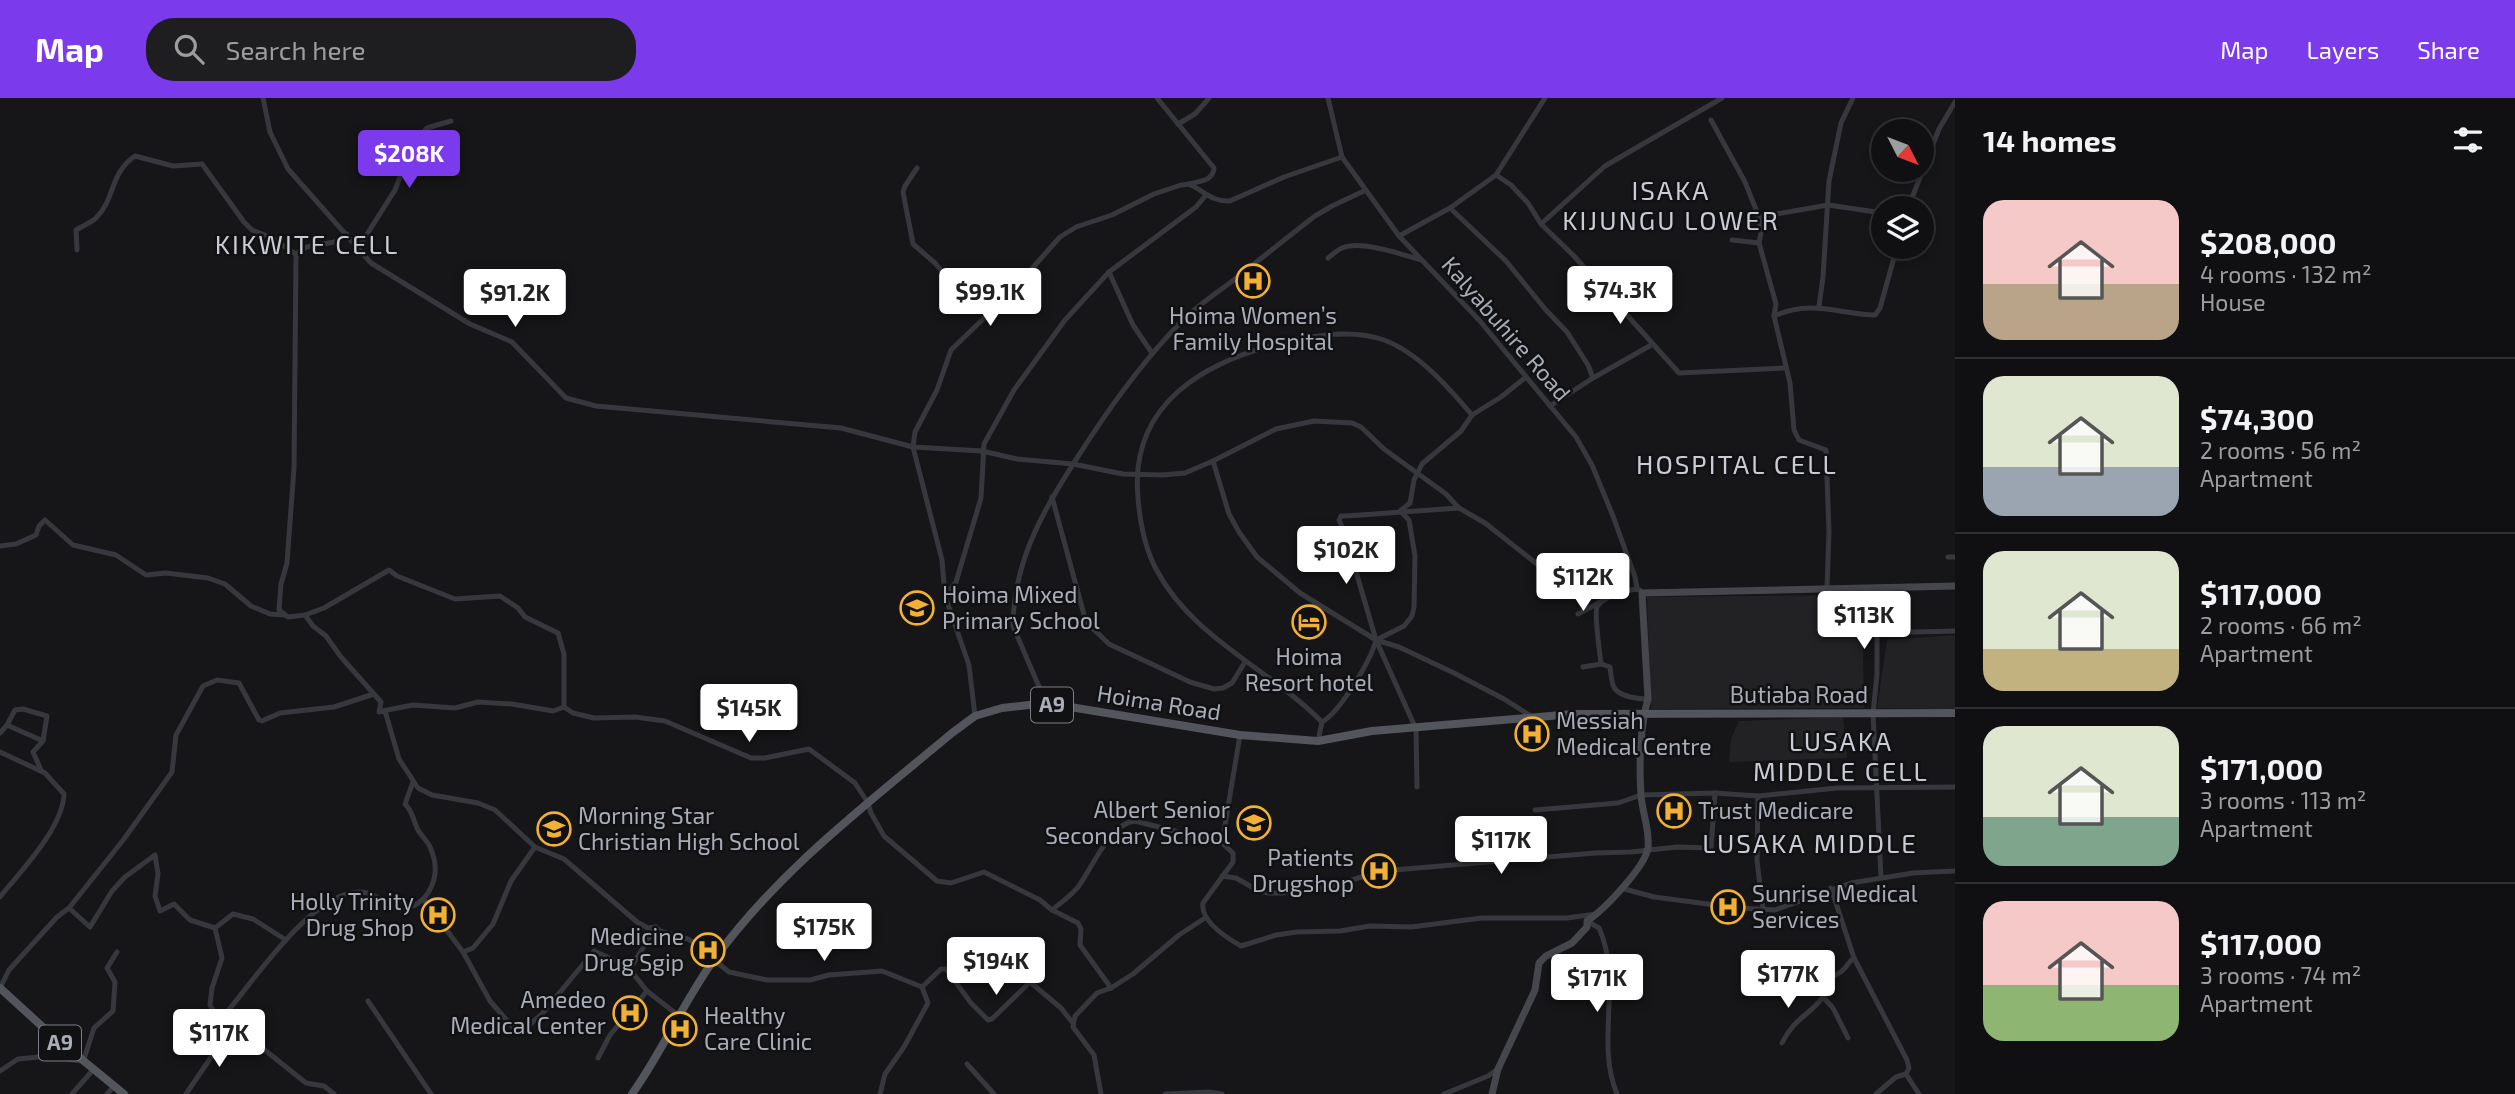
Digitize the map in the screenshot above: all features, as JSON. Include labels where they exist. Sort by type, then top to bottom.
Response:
[{"type":"main road","name":"Hoima Road","points":[[632,1094],[715,959],[803,857],[975,716],[1002,708],[1046,703],[1240,735],[1318,741],[1372,731],[1416,729],[1531,716],[1643,716]]},
{"type":"main road","name":"Butiaba Road","points":[[1643,716],[1955,713]]},
{"type":"main road","name":"A9","points":[[0,988],[82,1061],[124,1094]]},
{"type":"street","points":[[263,98],[270,132],[288,169],[347,234],[357,250],[372,263],[454,316],[512,342],[566,398],[596,406],[841,428],[913,447],[982,451],[1028,461],[1073,464],[1123,474],[1185,473],[1276,429],[1300,422],[1352,423],[1361,427],[1384,449],[1446,494],[1459,508],[1485,523],[1537,564],[1567,582],[1590,590],[1652,592],[1955,586]]},
{"type":"street","points":[[975,716],[964,647],[945,596],[942,560],[913,447],[915,432],[937,390],[946,358],[957,343],[985,312],[1011,292],[1065,233],[1117,213],[1162,190],[1208,179],[1214,172],[1214,168],[1157,98]]},
{"type":"street","points":[[1178,124],[1195,114],[1209,98]]},
{"type":"street","name":"Kalyabuhire Road","points":[[1328,98],[1342,157],[1399,236],[1479,320],[1576,437],[1592,465],[1626,550],[1639,591]]},
{"type":"street","points":[[1399,236],[1450,208],[1496,175],[1545,98]]},
{"type":"street","points":[[1541,225],[1615,159],[1722,98]]},
{"type":"street","points":[[1819,306],[1829,181],[1842,122],[1853,98]]},
{"type":"street","points":[[1913,196],[1939,129],[1953,111],[1955,102]]},
{"type":"street","points":[[1711,120],[1745,182],[1759,217],[1759,243],[1776,304],[1774,316],[1790,383],[1794,430],[1799,440],[1826,450],[1829,532],[1827,588]]},
{"type":"street","points":[[357,250],[395,190],[413,144],[427,128],[451,121]]},
{"type":"street","points":[[77,250],[76,230],[95,219],[108,201],[123,165],[135,156],[173,166],[202,164],[252,230],[274,239],[298,254]]},
{"type":"street","points":[[1189,184],[1220,201],[1230,201],[1284,177],[1342,157]]},
{"type":"street","points":[[917,168],[903,192],[910,239],[935,263],[964,298],[985,312]]},
{"type":"street","points":[[1496,175],[1511,185],[1528,203],[1541,225],[1574,256],[1681,374],[1785,368]]},
{"type":"street","points":[[1046,703],[1013,626],[1013,614],[1014,597],[1027,551],[1038,522],[1052,497],[1124,388],[1152,353],[1187,317],[1304,225],[1332,206],[1366,190]]},
{"type":"street","points":[[945,596],[956,582],[981,498],[982,451],[1003,408],[1039,353],[1109,272],[1196,207],[1206,195]]},
{"type":"street","points":[[1759,217],[1828,205],[1871,211]]},
{"type":"street","points":[[1450,208],[1506,261],[1567,332],[1593,378]]},
{"type":"street","points":[[285,615],[279,610],[279,597],[287,562],[294,468],[298,254],[301,249],[340,240],[347,234]]},
{"type":"street","points":[[1732,240],[1759,243]]},
{"type":"street","points":[[1328,258],[1341,248],[1362,246],[1424,261]]},
{"type":"street","points":[[1774,316],[1789,309],[1819,306],[1868,314],[1878,312],[1893,259]]},
{"type":"street","points":[[1109,272],[1133,325],[1152,353]]},
{"type":"street","points":[[1322,722],[1306,705],[1245,662],[1193,616],[1156,570],[1141,528],[1136,472],[1150,427],[1163,406],[1183,386],[1217,364],[1241,354],[1291,341],[1344,334],[1387,341],[1421,364],[1472,415]]},
{"type":"street","points":[[1550,406],[1653,344]]},
{"type":"street","points":[[1401,511],[1410,503],[1417,474],[1427,460],[1461,431],[1472,415],[1526,377]]},
{"type":"street","points":[[1213,461],[1228,514],[1257,556],[1316,605],[1341,617],[1376,640],[1399,647],[1454,673],[1531,716]]},
{"type":"street","points":[[1052,497],[1086,622],[1109,644],[1190,682],[1214,689],[1223,688],[1232,682],[1245,662]]},
{"type":"street","points":[[1417,787],[1416,729],[1376,640],[1339,520],[1341,516],[1459,508]]},
{"type":"street","points":[[1376,640],[1404,626],[1412,616],[1414,607],[1415,556],[1409,520],[1401,511]]},
{"type":"street","points":[[0,547],[16,544],[36,535],[45,520],[73,545],[116,555],[146,575],[166,573],[208,578],[225,584],[251,606],[270,614],[294,618],[324,608],[388,570],[455,599],[500,596],[518,608],[525,617],[558,633],[564,654],[564,707]]},
{"type":"street","points":[[1877,589],[1877,674],[1873,714],[1881,877]]},
{"type":"street","points":[[1578,614],[1623,591]]},
{"type":"street","points":[[1587,921],[1599,913],[1621,888],[1647,850],[1641,795],[1643,716],[1648,699],[1639,591]]},
{"type":"street","points":[[1601,664],[1595,616],[1597,607],[1603,600]]},
{"type":"street","points":[[305,615],[381,702],[379,712]]},
{"type":"street","points":[[1877,633],[1955,631]]},
{"type":"street","points":[[1318,741],[1322,722],[1331,717],[1343,700],[1373,653],[1376,640]]},
{"type":"street","points":[[1583,667],[1601,664],[1610,667],[1614,688],[1636,699],[1648,699]]},
{"type":"street","points":[[0,988],[9,970],[57,917],[69,908],[127,836],[172,772],[176,735],[203,686],[217,680],[239,683],[262,722],[280,713],[334,707],[374,694]]},
{"type":"street","points":[[379,712],[403,706],[452,708],[478,702],[512,704],[552,711],[564,707]]},
{"type":"street","points":[[564,707],[573,713],[594,719],[635,717],[665,721],[751,758],[765,758],[809,749],[855,783],[869,803],[871,813],[884,836],[937,881],[951,883],[984,872],[1078,923],[1081,929],[1080,945],[1111,988]]},
{"type":"street","points":[[0,733],[15,710],[23,709],[47,716],[43,741],[33,751],[41,770]]},
{"type":"street","points":[[379,712],[385,711],[399,759],[418,788],[432,795],[488,806],[502,815],[535,847],[564,859],[637,922],[648,928],[656,927]]},
{"type":"street","points":[[7,725],[43,741]]},
{"type":"street","points":[[1222,842],[1240,735]]},
{"type":"street","points":[[0,752],[41,770],[61,789],[64,800],[40,850],[0,897]]},
{"type":"street","points":[[215,928],[222,958],[212,988],[210,1005],[219,1020],[227,1014],[286,940],[321,907],[351,893],[370,894],[399,910],[424,900],[433,881],[435,864],[430,846],[416,827],[415,819],[405,804],[414,782]]},
{"type":"street","points":[[1535,810],[1618,803],[1641,795],[1715,793],[1758,796],[1836,788],[1955,787]]},
{"type":"street","points":[[1222,876],[1236,878],[1259,891],[1269,893],[1328,887],[1382,871],[1676,847],[1712,848],[1715,793]]},
{"type":"street","points":[[1758,796],[1757,861],[1763,909]]},
{"type":"street","points":[[1052,910],[1077,887],[1089,866],[1127,822],[1157,825],[1222,842],[1233,853],[1234,858],[1202,908],[1205,918],[1241,946],[1276,935],[1297,932],[1340,931],[1370,926],[1411,927],[1482,918],[1567,918],[1599,913]]},
{"type":"street","points":[[463,953],[473,948],[493,924],[511,881],[535,847]]},
{"type":"street","points":[[69,908],[90,927],[112,891],[125,877],[155,855],[158,874],[155,896],[159,911],[174,904],[190,920],[215,928]]},
{"type":"street","points":[[1621,888],[1654,897],[1763,909],[1786,907],[1830,888],[1881,877],[1955,871]]},
{"type":"street","points":[[1830,888],[1854,958],[1909,1068],[1906,1074],[1896,1077],[1875,1094]]},
{"type":"street","points":[[424,900],[463,953],[490,1001],[519,1033],[542,1014],[594,951],[626,966],[647,991],[679,1016]]},
{"type":"street","points":[[215,928],[233,914],[246,916],[286,940]]},
{"type":"street","points":[[1073,1022],[1083,1006],[1097,993],[1111,988],[1153,959],[1179,934],[1205,918]]},
{"type":"street","points":[[1492,1094],[1498,1069],[1535,990],[1539,963],[1572,943],[1587,927],[1587,921]]},
{"type":"street","points":[[1587,921],[1599,928],[1608,960],[1609,1070],[1617,1094]]},
{"type":"street","points":[[656,927],[660,931],[688,939],[729,972],[759,979],[810,980],[829,975],[882,971],[922,987],[928,1003],[904,1047],[885,1074],[880,1094]]},
{"type":"street","points":[[626,966],[633,964],[656,927]]},
{"type":"street","points":[[0,1071],[18,1059],[50,1056],[82,1061],[94,1028],[113,1011],[115,982],[107,968],[117,952]]},
{"type":"street","points":[[1782,1043],[1795,1022],[1823,997],[1824,982],[1843,970],[1849,960],[1854,958]]},
{"type":"street","points":[[922,987],[941,969],[946,969],[988,1020],[1030,982],[1061,1008],[1094,1055],[1101,1094]]},
{"type":"street","points":[[598,1058],[610,1035],[647,991]]},
{"type":"street","points":[[1823,997],[1838,1015],[1848,1038]]},
{"type":"street","points":[[368,1001],[431,1094]]},
{"type":"street","points":[[227,1014],[231,1028],[242,1041],[261,1047],[306,1083],[324,1086],[334,1094]]},
{"type":"street","points":[[186,1094],[231,1028]]},
{"type":"street","points":[[967,1064],[994,1094]]},
{"type":"street","points":[[1444,1094],[1488,1076],[1498,1069]]},
{"type":"street","points":[[72,1094],[93,1070]]},
{"type":"street","points":[[1906,1074],[1919,1094]]},
{"type":"street","points":[[107,1094],[114,1086]]},
{"type":"street","points":[[1166,1094],[1222,1094]]},
{"type":"shaded area","points":[[1862,595],[1864,708],[1651,709],[1647,597]]},
{"type":"shaded area","points":[[1955,635],[1955,709],[1877,708],[1887,640]]},
{"type":"shaded area","points":[[1843,717],[1847,758],[1729,762],[1731,739],[1739,721]]},
{"type":"place","name":"Hoima Women’s Family Hospital","points":[[1253,281]]},
{"type":"place","name":"Hoima Mixed Primary School","points":[[917,608]]},
{"type":"place","name":"Hoima Resort hotel","points":[[1309,622]]},
{"type":"place","name":"Messiah Medical Centre","points":[[1532,734]]},
{"type":"place","name":"Trust Medicare","points":[[1674,811]]},
{"type":"place","name":"Albert Senior Secondary School","points":[[1254,823]]},
{"type":"place","name":"Morning Star Christian High School","points":[[554,829]]},
{"type":"place","name":"Patients Drugshop","points":[[1379,871]]},
{"type":"place","name":"Sunrise Medical Services","points":[[1728,907]]},
{"type":"place","name":"Holly Trinity Drug Shop","points":[[438,915]]},
{"type":"place","name":"Medicine Drug Sgip","points":[[708,950]]},
{"type":"place","name":"Amedeo Medical Center","points":[[630,1013]]},
{"type":"place","name":"Healthy Care Clinic","points":[[680,1029]]},
{"type":"district","name":"ISAKA KIJUNGU LOWER","points":[[1671,206]]},
{"type":"district","name":"KIKWITE CELL","points":[[307,245]]},
{"type":"district","name":"HOSPITAL CELL","points":[[1737,465]]},
{"type":"district","name":"LUSAKA MIDDLE CELL","points":[[1841,757]]},
{"type":"district","name":"LUSAKA MIDDLE","points":[[1810,844]]}]
